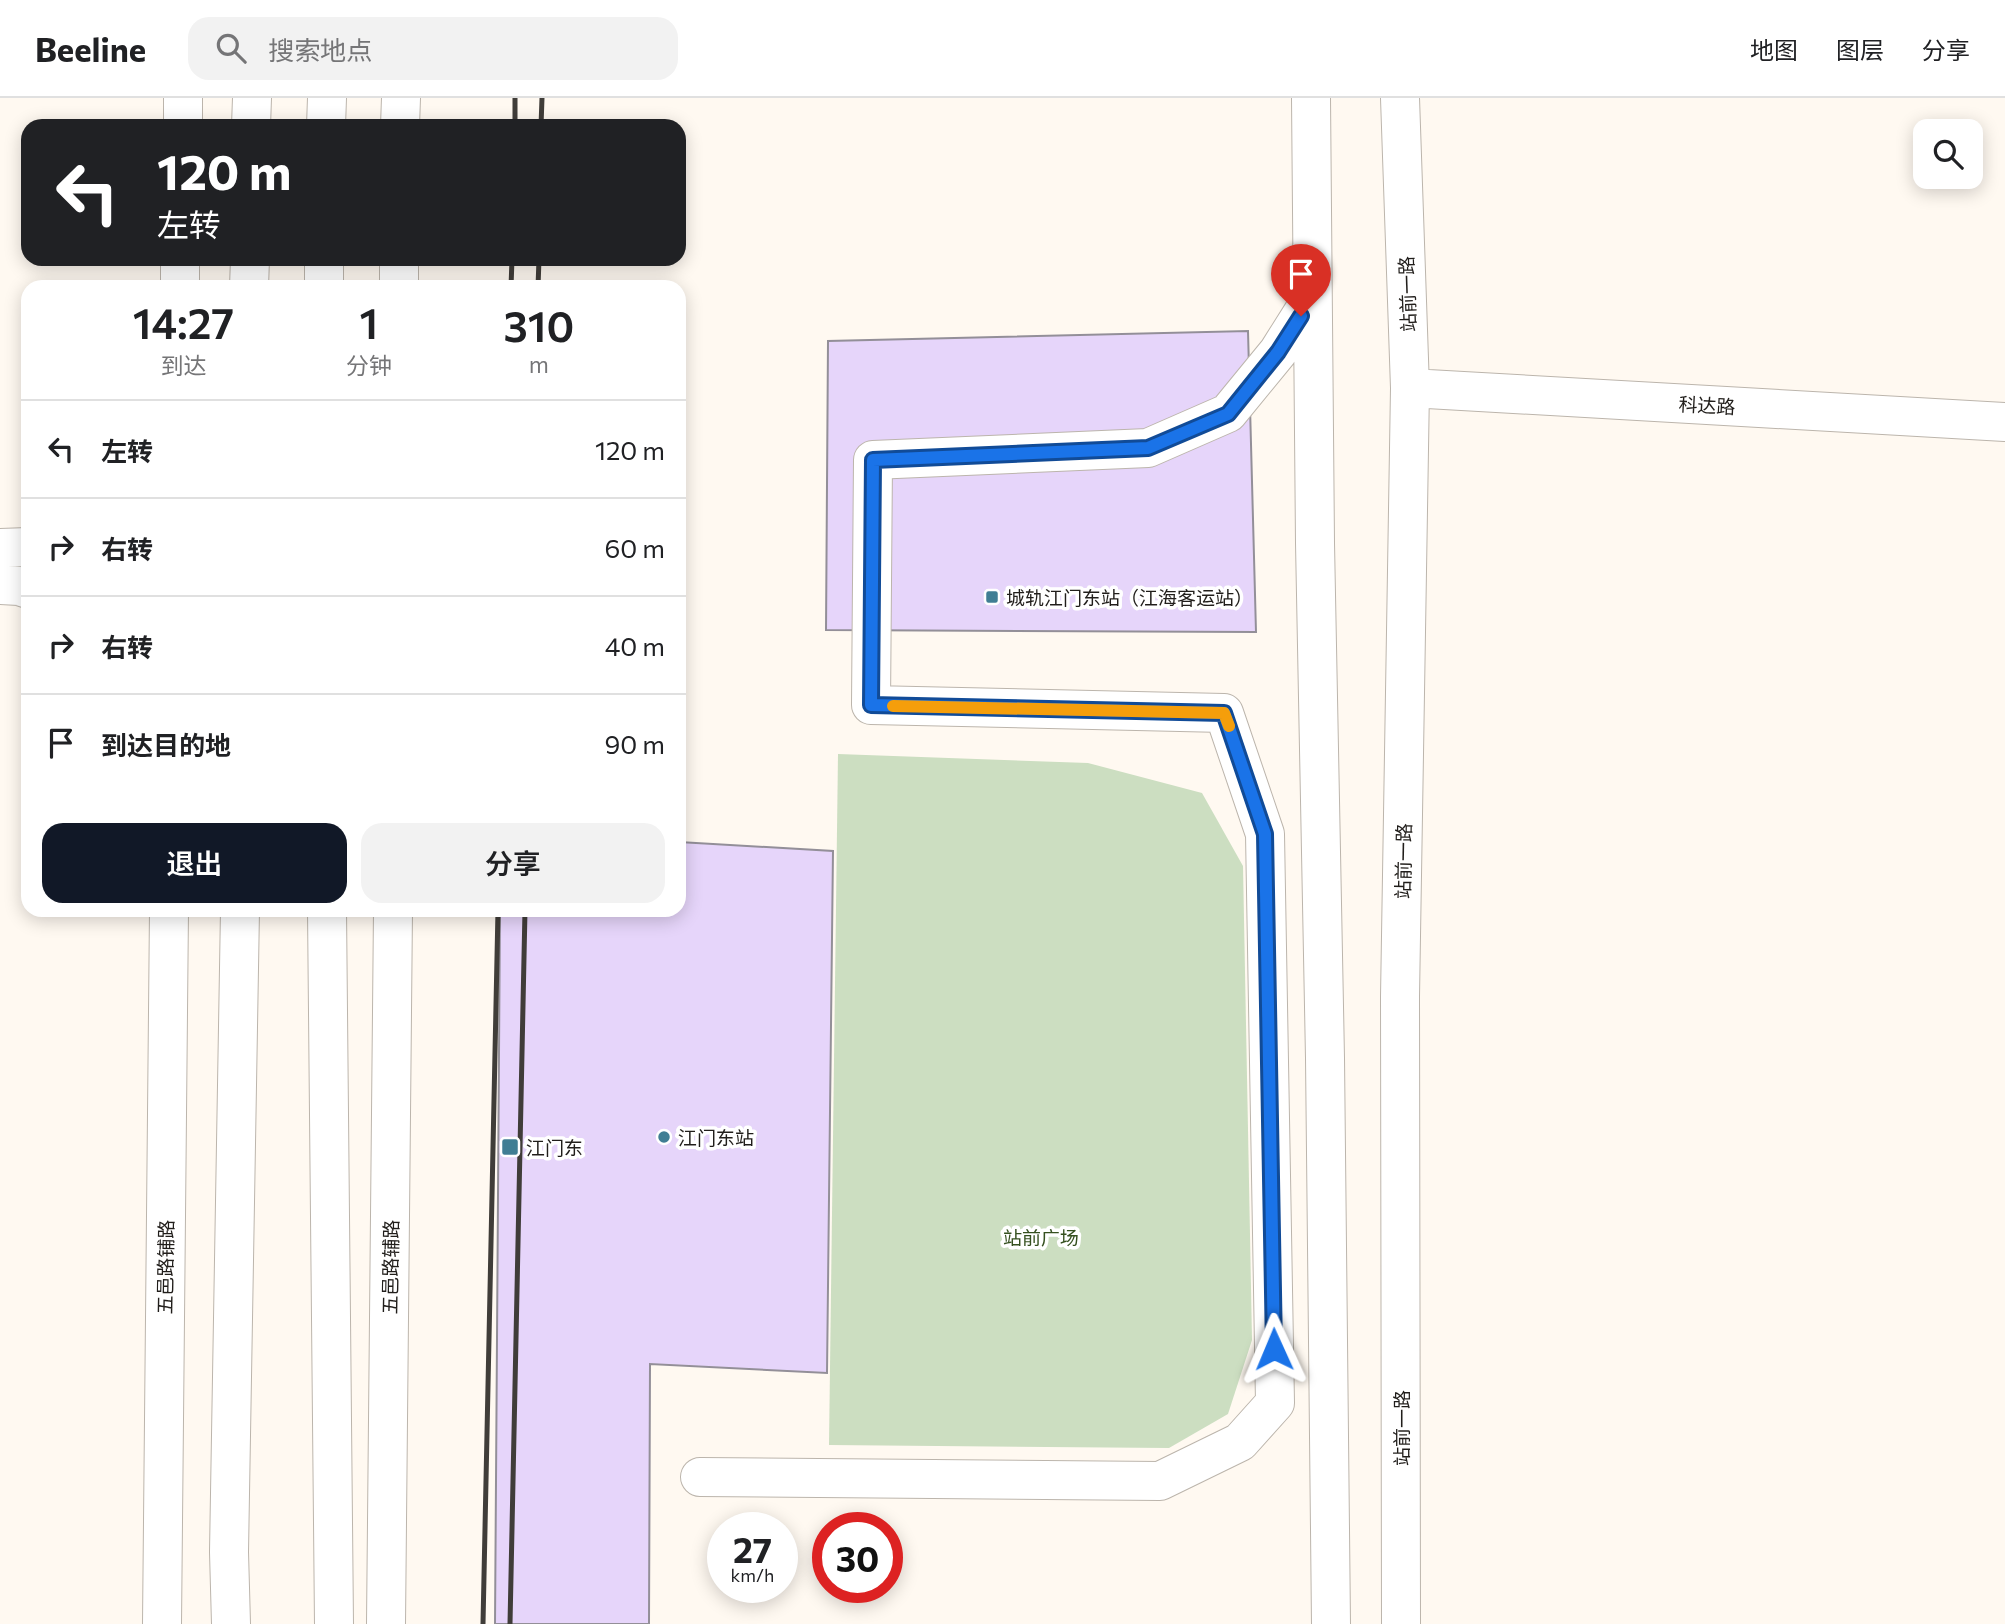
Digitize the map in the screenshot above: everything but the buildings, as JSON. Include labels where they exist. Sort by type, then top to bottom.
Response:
[{"type":"main road","points":[[183,98],[183,119]]},
{"type":"main road","points":[[251,119],[252,98]]},
{"type":"main road","points":[[327,98],[327,119]]},
{"type":"main road","points":[[400,119],[401,98]]},
{"type":"main road","points":[[1311,98],[1331,1624]]},
{"type":"main road","name":"站前一路","points":[[1400,98],[1410,388],[1400,997],[1401,1624]]},
{"type":"main road","points":[[700,1477],[1160,1481],[1240,1442],[1275,1403],[1265,834],[1224,713],[871,705],[873,460],[1148,448],[1228,414],[1278,352],[1312,298]]},
{"type":"main road","name":"科达路","points":[[1410,388],[2005,422]]},
{"type":"main road","points":[[0,548],[21,547]]},
{"type":"main road","points":[[0,585],[21,587]]},
{"type":"main road","points":[[1265,834],[1320,832]]},
{"type":"main road","name":"五邑路铺路","points":[[162,1624],[169,917]]},
{"type":"main road","points":[[230,1624],[240,917]]},
{"type":"main road","points":[[327,917],[334,1624]]},
{"type":"main road","name":"五邑路辅路","points":[[386,1624],[393,917]]},
{"type":"main road","points":[[218,1624],[229,1552]]},
{"type":"main road","points":[[335,1570],[341,1624]]},
{"type":"green space","name":"站前广场","points":[[838,754],[1088,763],[1202,793],[1243,866],[1252,1340],[1228,1414],[1169,1448],[829,1445]]},
{"type":"railway","points":[[515,98],[515,119]]},
{"type":"railway","points":[[541,119],[542,98]]},
{"type":"railway","points":[[511,280],[512,266]]},
{"type":"railway","points":[[538,280],[539,266]]},
{"type":"railway","points":[[483,1624],[498,917]]},
{"type":"railway","points":[[510,1624],[525,917]]},
{"type":"slow traffic","points":[[893,706],[1224,713],[1229,726]]},
{"type":"place","name":"城轨江门东站（江海客运站）","points":[[992,597]]},
{"type":"place","name":"江门东站","points":[[664,1137]]},
{"type":"place","name":"江门东","points":[[510,1147]]},
{"type":"route","points":[[1274,1349],[1265,834],[1224,713],[871,705],[873,460],[1148,448],[1228,414],[1278,352],[1301,316]]}]
